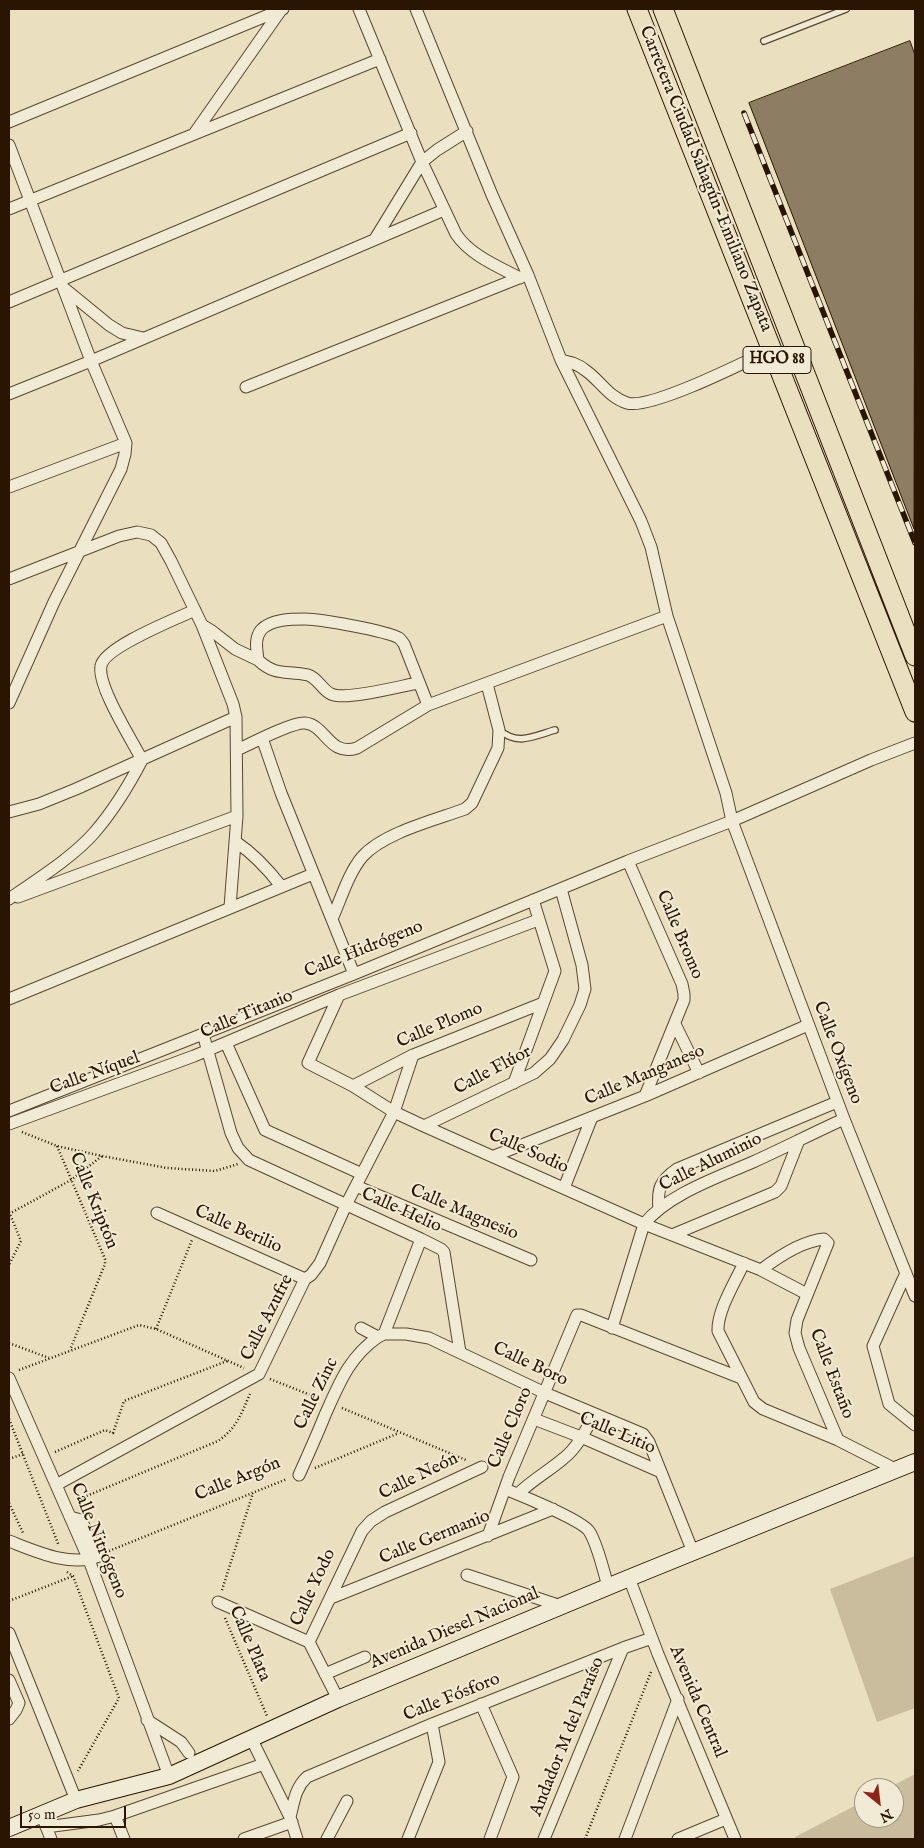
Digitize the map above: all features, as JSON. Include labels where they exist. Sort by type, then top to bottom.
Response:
[{"type":"main road","name":"Carretera Ciudad Sahagún-Emiliano Zapata","points":[[637,9],[915,712]]},
{"type":"main road","name":"Carretera Ciudad Sahagún-Emiliano Zapata","points":[[663,9],[915,656]]},
{"type":"street","points":[[194,134],[282,9]]},
{"type":"street","points":[[9,122],[282,9]]},
{"type":"street","points":[[360,9],[422,162],[444,210],[462,242],[486,260],[524,277]]},
{"type":"street","name":"Calle Oxígeno","points":[[416,9],[524,277],[561,360],[641,521],[650,547],[667,616],[726,793],[732,821],[837,1102],[915,1296]]},
{"type":"street","points":[[9,209],[380,60]]},
{"type":"street","points":[[375,239],[422,162],[466,131]]},
{"type":"street","points":[[9,302],[62,285],[411,133]]},
{"type":"street","points":[[9,144],[25,202],[62,285],[91,361],[126,443],[121,469],[54,602],[9,703]]},
{"type":"street","points":[[9,220],[25,202]]},
{"type":"street","points":[[9,394],[91,361],[444,210]]},
{"type":"street","points":[[246,387],[524,277]]},
{"type":"street","points":[[62,285],[109,325],[122,333],[143,338]]},
{"type":"street","points":[[561,360],[576,364],[587,371],[602,387],[617,398],[627,403],[635,404],[701,383],[772,349]]},
{"type":"street","points":[[9,487],[126,443]]},
{"type":"street","points":[[9,579],[120,536],[137,532],[151,535],[161,543],[202,625],[236,717],[237,816],[230,907]]},
{"type":"street","points":[[142,760],[102,683],[100,667],[102,660],[110,652],[123,644],[195,610]]},
{"type":"street","points":[[237,750],[300,723],[308,723],[340,749],[348,751],[357,748],[428,705],[667,616]]},
{"type":"street","points":[[258,660],[256,645],[262,629],[271,624],[286,620],[307,619],[371,630],[397,637],[404,644],[428,705]]},
{"type":"street","points":[[202,625],[212,630],[235,649],[258,660],[265,667],[276,672],[314,677],[330,694],[338,696],[374,692],[418,682]]},
{"type":"street","points":[[332,919],[361,858],[376,844],[465,808],[472,803],[498,748],[499,730],[487,684]]},
{"type":"street","points":[[9,812],[16,812],[46,801],[236,717]]},
{"type":"street","points":[[262,738],[281,793],[354,974]]},
{"type":"street","name":"Calle Hidrógeno","points":[[9,1111],[354,974],[628,861],[732,821],[871,760],[915,743]]},
{"type":"street","points":[[9,900],[55,867],[92,835],[122,797],[142,760]]},
{"type":"street","points":[[9,900],[237,816]]},
{"type":"street","points":[[236,842],[264,864],[281,886]]},
{"type":"street","name":"Calle Bromo","points":[[628,861],[682,984],[684,994],[684,1000],[675,1024],[645,1096]]},
{"type":"street","points":[[9,999],[313,874]]},
{"type":"street","name":"Calle Flúor","points":[[424,1126],[534,1073],[550,1059],[563,1040],[580,1005],[585,989],[582,965],[561,889]]},
{"type":"street","points":[[514,1083],[555,971],[533,900]]},
{"type":"street","name":"Calle Titanio","points":[[194,1056],[339,995],[538,920]]},
{"type":"street","name":"Calle Sodio","points":[[339,995],[308,1063],[353,1086],[394,1112],[424,1126],[644,1224],[760,1270],[807,1294]]},
{"type":"street","name":"Calle Plomo","points":[[353,1086],[413,1055],[542,1003]]},
{"type":"street","points":[[675,1024],[699,1073]]},
{"type":"street","name":"Calle Manganeso","points":[[494,1156],[645,1096],[808,1026]]},
{"type":"street","points":[[203,1034],[238,1148],[249,1160],[346,1205]]},
{"type":"street","points":[[226,1043],[265,1130],[362,1174]]},
{"type":"street","name":"Calle Azufre","points":[[259,1374],[305,1279],[316,1271],[346,1205],[394,1112],[413,1055]]},
{"type":"street","name":"Calle Níquel","points":[[13,1127],[194,1056]]},
{"type":"street","points":[[659,1209],[658,1196],[660,1187],[667,1176],[677,1169],[837,1102]]},
{"type":"street","points":[[564,1188],[592,1117]]},
{"type":"street","name":"Calle Aluminio","points":[[644,1224],[659,1209],[702,1185],[844,1119]]},
{"type":"street","points":[[672,1235],[775,1192],[781,1186],[799,1140]]},
{"type":"street","name":"Calle Magnesio","points":[[356,1186],[531,1260]]},
{"type":"street","name":"Calle Helio","points":[[346,1205],[422,1239],[444,1252],[460,1352]]},
{"type":"street","name":"Calle Berilio","points":[[157,1213],[305,1279]]},
{"type":"street","points":[[612,1328],[644,1224]]},
{"type":"street","name":"Calle Zinc","points":[[299,1475],[342,1376],[355,1357],[368,1344],[381,1335],[422,1239]]},
{"type":"street","name":"Calle Estaño","points":[[760,1270],[810,1242],[824,1239],[828,1243],[795,1328],[796,1338],[838,1440]]},
{"type":"street","points":[[744,1264],[721,1313],[718,1325],[722,1340],[741,1378],[759,1407],[838,1440],[896,1470]]},
{"type":"street","points":[[906,1273],[874,1346],[889,1404],[915,1425]]},
{"type":"street","name":"Calle Cloro","points":[[488,1536],[505,1489],[577,1315],[741,1378]]},
{"type":"street","name":"Calle Boro","points":[[361,1328],[381,1335],[406,1334],[429,1338],[545,1392],[643,1434],[649,1442],[661,1472]]},
{"type":"street","name":"Calle Nitrógeno","points":[[13,1374],[44,1456],[70,1517],[94,1558],[147,1720],[169,1776]]},
{"type":"street","points":[[56,1484],[259,1374]]},
{"type":"street","points":[[518,1494],[529,1483],[565,1458],[574,1448],[595,1414]]},
{"type":"street","name":"Calle Litio","points":[[534,1419],[661,1472],[693,1552]]},
{"type":"street","name":"Avenida Diesel Nacional","points":[[9,1828],[44,1821],[76,1800],[169,1776],[338,1699],[608,1586],[915,1462]]},
{"type":"street","name":"Calle Neón","points":[[371,1521],[386,1512],[482,1467]]},
{"type":"street","points":[[505,1489],[553,1510],[588,1530],[608,1586]]},
{"type":"street","name":"Calle Germanio","points":[[330,1598],[553,1510]]},
{"type":"street","name":"Calle Yodo","points":[[338,1699],[308,1642],[354,1545],[362,1530],[371,1521]]},
{"type":"street","points":[[9,1542],[64,1559],[94,1558]]},
{"type":"street","points":[[467,1576],[561,1606]]},
{"type":"street","name":"Avenida Central","points":[[629,1578],[658,1654],[735,1839]]},
{"type":"street","points":[[218,1602],[308,1642]]},
{"type":"street","points":[[9,1633],[76,1800]]},
{"type":"street","name":"Calle Fósforo","points":[[291,1820],[295,1795],[301,1783],[308,1778],[481,1704],[652,1638]]},
{"type":"street","name":"Andador M del Paraíso","points":[[544,1839],[624,1648]]},
{"type":"street","points":[[325,1674],[365,1657]]},
{"type":"street","points":[[9,1680],[19,1703],[9,1719]]},
{"type":"street","points":[[625,1839],[678,1700]]},
{"type":"street","points":[[481,1704],[513,1777],[490,1839]]},
{"type":"street","points":[[147,1720],[181,1742],[189,1753]]},
{"type":"street","points":[[408,1839],[439,1762],[432,1724]]},
{"type":"street","points":[[251,1738],[291,1820],[297,1839]]},
{"type":"street","points":[[51,1839],[44,1821],[99,1820],[115,1816],[264,1764]]},
{"type":"street","points":[[327,1839],[347,1801]]},
{"type":"street","points":[[115,1816],[124,1839]]},
{"type":"street","points":[[678,1839],[726,1819]]},
{"type":"street","points":[[244,1839],[291,1820]]},
{"type":"lane","points":[[764,42],[846,9]]},
{"type":"lane","points":[[499,730],[511,738],[519,739],[556,730]]},
{"type":"path","points":[[13,1127],[57,1146],[167,1168],[215,1171],[249,1160]]},
{"type":"path","name":"Calle Kriptón","points":[[57,1146],[105,1259],[105,1264],[70,1350]]},
{"type":"path","points":[[9,1265],[21,1241],[9,1213],[71,1180],[102,1156]]},
{"type":"path","points":[[156,1329],[196,1230]]},
{"type":"path","points":[[13,1374],[70,1350],[140,1325]]},
{"type":"path","points":[[9,1343],[50,1359]]},
{"type":"path","points":[[44,1456],[105,1430],[113,1433],[124,1401],[227,1362]]},
{"type":"path","name":"Calle Azufre","points":[[65,1505],[218,1441],[236,1426],[259,1374]]},
{"type":"path","points":[[9,1419],[64,1559]]},
{"type":"path","name":"Calle Argón","points":[[94,1558],[399,1433]]},
{"type":"path","points":[[9,1459],[23,1454]]},
{"type":"path","name":"Calle Plata","points":[[253,1493],[218,1602],[268,1718]]},
{"type":"path","points":[[9,1503],[24,1536],[34,1551]]},
{"type":"path","points":[[9,1601],[73,1576],[118,1694],[119,1698],[70,1785]]},
{"type":"path","points":[[585,1839],[658,1654]]},
{"type":"shaded area","points":[[915,1556],[915,1708],[877,1722],[830,1589]]},
{"type":"shaded area","points":[[915,1774],[915,1839],[795,1839],[795,1837],[854,1806],[854,1828],[904,1828],[904,1780]]},
{"type":"building","points":[[910,41],[915,55],[914,529],[749,103]]},
{"type":"railway","points":[[744,113],[915,543]]}]
